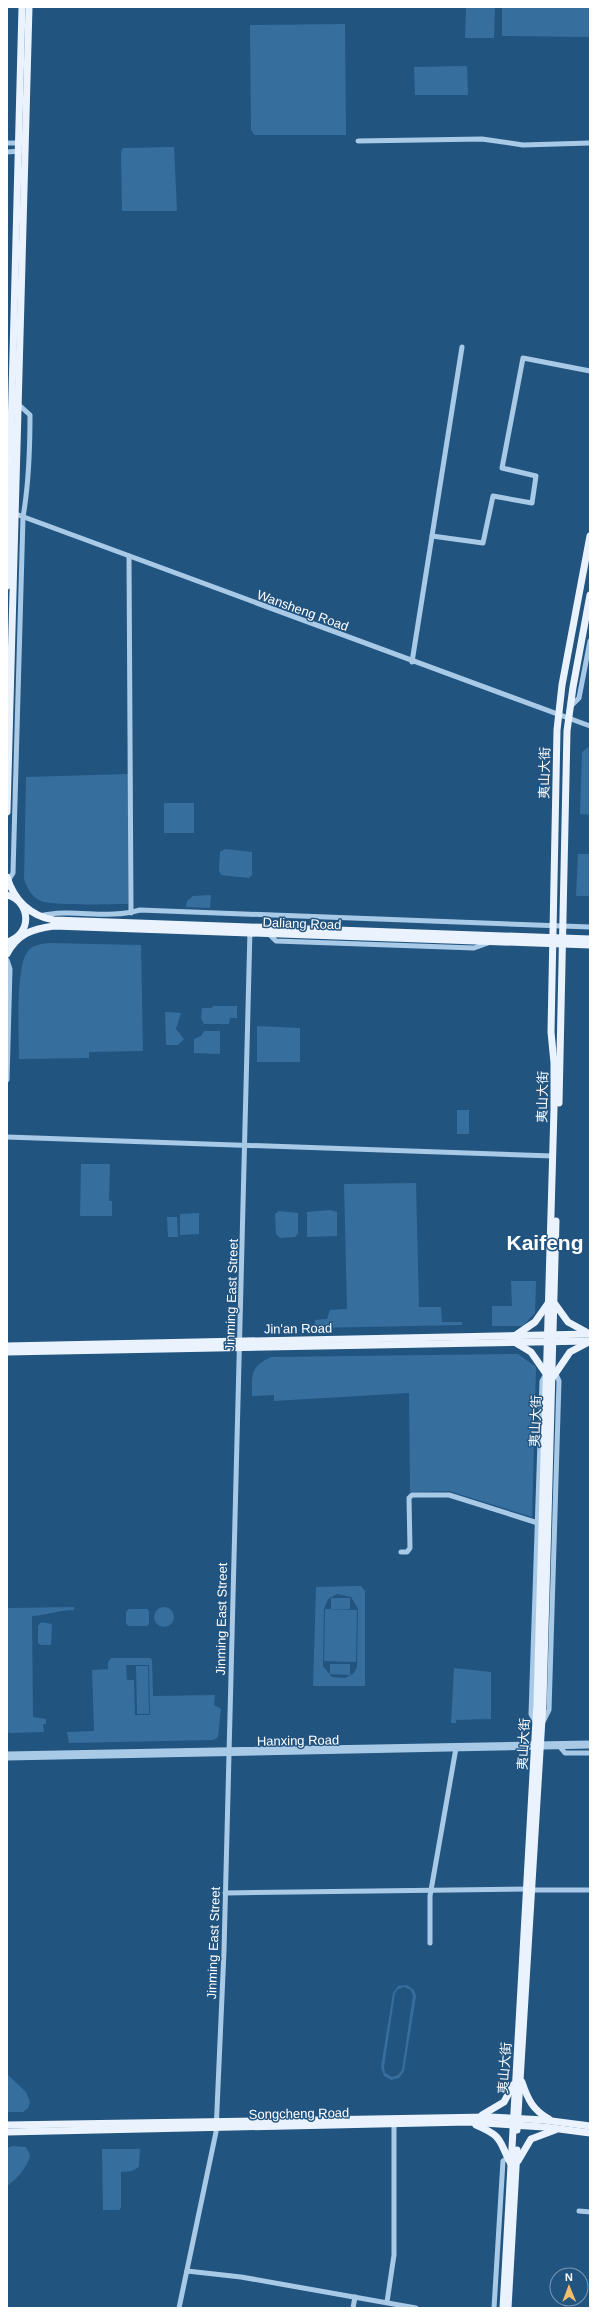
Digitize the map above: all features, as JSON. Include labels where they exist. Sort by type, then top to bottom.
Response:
[{"type":"main road","points":[[7,812],[12,390],[21,151],[22,7]]},
{"type":"main road","points":[[21,143],[29,7]]},
{"type":"main road","points":[[7,586],[11,512]]},
{"type":"main road","name":"夷山大街","points":[[552,1303],[553,926],[558,715],[590,537]]},
{"type":"main road","name":"夷山大街","points":[[508,2308],[515,2121],[539,1723],[551,1373],[569,719],[590,595]]},
{"type":"main road","points":[[7,954],[16,938],[24,928],[26,919],[24,910],[8,879]]},
{"type":"main road","name":"Daliang Road","points":[[7,895],[20,902],[39,916],[54,920],[250,930],[553,941]]},
{"type":"main road","name":"Daliang Road","points":[[7,942],[35,930],[54,926],[250,930],[268,934],[491,941],[563,941],[590,939]]},
{"type":"main road","name":"Daliang Road","points":[[563,941],[590,945]]},
{"type":"main road","points":[[588,1343],[570,1352],[551,1373],[531,1352],[514,1339],[535,1322],[552,1303],[568,1322],[590,1334]]},
{"type":"main road","name":"Jin'an Road","points":[[7,1346],[240,1344],[514,1339],[551,1338],[590,1334]]},
{"type":"main road","name":"Jin'an Road","points":[[551,1338],[588,1343]]},
{"type":"main road","name":"Jin'an Road","points":[[7,1352],[240,1344]]},
{"type":"main road","points":[[478,2117],[504,2102],[518,2077]]},
{"type":"main road","points":[[518,2077],[535,2110],[557,2121]]},
{"type":"main road","name":"Songcheng Road","points":[[7,2132],[217,2124],[478,2117],[515,2121],[590,2133]]},
{"type":"main road","name":"夷山大街","points":[[503,2308],[514,2165],[510,2156],[515,2121]]},
{"type":"main road","name":"Songcheng Road","points":[[7,2125],[394,2124],[557,2121],[590,2126]]},
{"type":"main road","points":[[468,2122],[497,2135],[510,2156]]},
{"type":"main road","points":[[514,2165],[531,2139],[560,2129]]},
{"type":"street","points":[[358,142],[482,139],[523,145],[590,143]]},
{"type":"street","points":[[7,143],[21,143]]},
{"type":"street","points":[[7,152],[21,151]]},
{"type":"street","points":[[412,662],[462,347]]},
{"type":"street","points":[[432,536],[483,543],[493,496],[532,503],[536,476],[502,468],[523,358],[590,371]]},
{"type":"street","points":[[8,879],[13,873],[23,517],[28,491],[30,415],[12,406]]},
{"type":"street","name":"Wansheng Road","points":[[11,512],[412,662],[590,726]]},
{"type":"street","points":[[129,556],[131,913]]},
{"type":"street","points":[[570,707],[579,698],[590,641]]},
{"type":"street","points":[[39,916],[54,913],[124,915],[140,910],[590,927]]},
{"type":"street","name":"Jinming East Street","points":[[179,2308],[215,2145],[217,2124],[246,1146],[250,930]]},
{"type":"street","points":[[7,960],[10,969],[7,1080]]},
{"type":"street","points":[[7,1138],[553,1156]]},
{"type":"street","points":[[551,1373],[559,1381],[548,1710],[539,1723],[531,1714],[542,1381],[551,1373]]},
{"type":"street","points":[[401,1552],[407,1552],[410,1548],[409,1498],[412,1495],[449,1495],[538,1523]]},
{"type":"street","name":"Hanxing Road","points":[[7,1754],[456,1748],[590,1743]]},
{"type":"street","name":"Hanxing Road","points":[[7,1758],[229,1751],[538,1745],[560,1747],[590,1746]]},
{"type":"street","points":[[560,1747],[565,1754],[590,1753]]},
{"type":"street","points":[[430,1943],[430,1900],[456,1748]]},
{"type":"street","points":[[225,1893],[432,1890],[590,1890]]},
{"type":"street","points":[[387,2302],[394,2255],[394,2124]]},
{"type":"street","points":[[494,2308],[503,2161],[510,2156]]},
{"type":"street","points":[[579,2211],[590,2212]]},
{"type":"street","points":[[187,2271],[240,2277],[416,2308]]},
{"type":"street","points":[[353,2308],[355,2297]]},
{"type":"shaded area","points":[[466,7],[495,7],[494,38],[465,38]]},
{"type":"shaded area","points":[[502,7],[590,7],[590,37],[502,36]]},
{"type":"shaded area","points":[[345,24],[346,135],[254,135],[251,129],[250,25]]},
{"type":"shaded area","points":[[467,66],[468,95],[415,95],[414,67]]},
{"type":"shaded area","points":[[174,147],[177,211],[122,211],[121,151],[123,148]]},
{"type":"shaded area","points":[[590,746],[590,815],[580,814],[582,752]]},
{"type":"shaded area","points":[[128,774],[128,904],[58,904],[41,901],[35,897],[30,892],[24,879],[26,777]]},
{"type":"shaded area","points":[[164,803],[194,803],[194,833],[164,833]]},
{"type":"shaded area","points":[[225,849],[252,852],[252,875],[249,878],[221,875],[219,870],[220,852]]},
{"type":"shaded area","points":[[578,854],[590,854],[590,896],[576,896]]},
{"type":"shaded area","points":[[211,895],[210,908],[186,907],[187,901],[193,896]]},
{"type":"shaded area","points":[[48,943],[141,945],[143,1051],[89,1052],[89,1058],[19,1059],[19,986],[24,959],[32,947]]},
{"type":"shaded area","points":[[213,1006],[237,1006],[237,1018],[230,1018],[229,1024],[204,1024],[201,1018],[202,1008],[212,1008]]},
{"type":"shaded area","points":[[165,1012],[181,1013],[176,1029],[184,1039],[178,1045],[166,1045]]},
{"type":"shaded area","points":[[257,1026],[300,1028],[300,1062],[257,1062]]},
{"type":"shaded area","points":[[204,1031],[220,1031],[220,1054],[194,1053],[194,1039],[201,1036]]},
{"type":"shaded area","points":[[457,1110],[469,1110],[469,1134],[457,1134]]},
{"type":"shaded area","points":[[81,1164],[110,1164],[109,1201],[112,1201],[112,1216],[80,1216]]},
{"type":"shaded area","points":[[416,1183],[419,1307],[441,1307],[442,1322],[462,1322],[462,1325],[314,1328],[315,1320],[327,1319],[330,1310],[347,1309],[344,1184]]},
{"type":"shaded area","points":[[330,1210],[337,1212],[337,1236],[307,1237],[307,1212]]},
{"type":"shaded area","points":[[279,1211],[298,1213],[298,1233],[295,1237],[280,1238],[276,1234],[275,1214]]},
{"type":"shaded area","points":[[199,1213],[199,1234],[180,1235],[180,1214]]},
{"type":"shaded area","points":[[167,1217],[177,1217],[178,1237],[168,1237]]},
{"type":"shaded area","points":[[511,1281],[536,1281],[535,1313],[523,1326],[492,1326],[492,1306],[512,1306]]},
{"type":"shaded area","points":[[518,1354],[536,1367],[532,1517],[449,1491],[410,1492],[409,1393],[274,1401],[274,1395],[252,1396],[252,1377],[254,1372],[259,1364],[271,1357]]},
{"type":"shaded area","points":[[361,1586],[365,1591],[365,1686],[313,1686],[316,1587]],"holes":[[[337,1594],[351,1597],[358,1609],[357,1667],[354,1673],[345,1678],[332,1677],[323,1666],[324,1609],[328,1599]]]},
{"type":"shaded area","points":[[331,1598],[350,1598],[350,1609],[331,1609]]},
{"type":"shaded area","points":[[74,1607],[74,1610],[32,1616],[33,1717],[46,1719],[46,1724],[43,1724],[44,1732],[9,1733],[7,1729],[7,1608]]},
{"type":"shaded area","points":[[164,1607],[171,1610],[174,1617],[171,1624],[164,1627],[157,1624],[154,1617],[157,1610]]},
{"type":"shaded area","points":[[129,1609],[147,1609],[149,1611],[149,1624],[147,1626],[129,1626],[126,1624],[126,1612]]},
{"type":"shaded area","points":[[325,1609],[357,1610],[356,1662],[324,1661]]},
{"type":"shaded area","points":[[41,1622],[52,1624],[51,1645],[41,1645],[38,1643],[38,1626]]},
{"type":"shaded area","points":[[111,1658],[150,1658],[152,1660],[153,1696],[215,1695],[214,1705],[221,1709],[218,1737],[213,1740],[69,1743],[67,1732],[94,1731],[92,1670],[108,1669],[108,1662]],"holes":[[[126,1665],[149,1665],[150,1715],[135,1715],[134,1680],[127,1680]]]},
{"type":"shaded area","points":[[330,1664],[350,1664],[350,1675],[330,1674]]},
{"type":"shaded area","points":[[136,1666],[148,1666],[149,1714],[137,1714]]},
{"type":"shaded area","points":[[454,1668],[491,1672],[491,1719],[456,1720],[456,1723],[451,1723]]},
{"type":"shaded area","points":[[407,1985],[414,1990],[416,1996],[404,2071],[399,2078],[391,2080],[384,2076],[381,2067],[393,1993],[398,1986]],"holes":[[[404,1987],[411,1990],[413,1996],[402,2070],[398,2075],[392,2077],[385,2073],[384,2067],[395,1993],[398,1989]]]},
{"type":"shaded area","points":[[7,2074],[26,2092],[30,2102],[28,2108],[23,2112],[7,2112]]},
{"type":"shaded area","points":[[13,2146],[26,2147],[30,2155],[22,2172],[7,2186],[7,2148]]},
{"type":"shaded area","points":[[102,2149],[140,2149],[139,2167],[132,2171],[121,2172],[121,2208],[119,2210],[103,2210]]},
{"type":"district","name":"Kaifeng","points":[[545,1243]]}]
